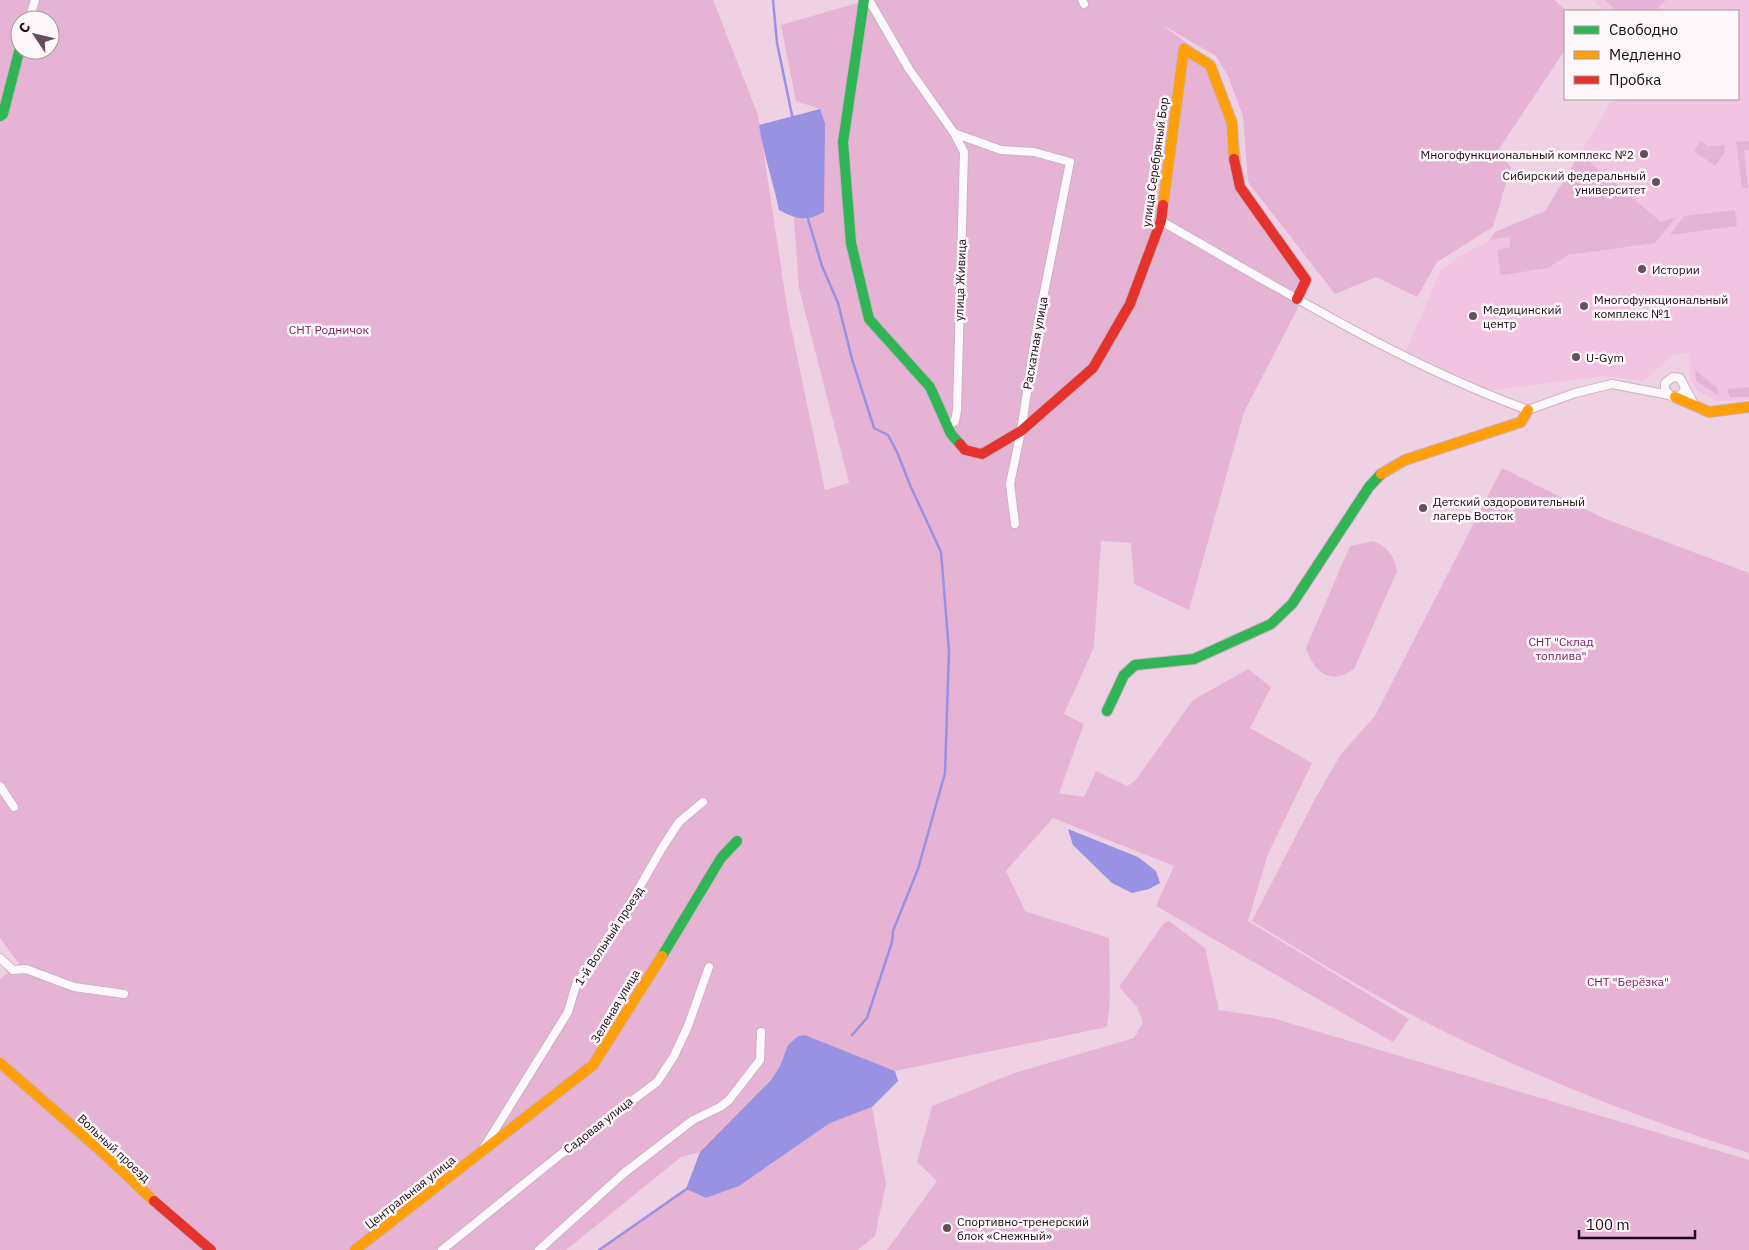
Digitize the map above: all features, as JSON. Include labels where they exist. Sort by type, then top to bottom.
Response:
[{"type":"street","name":"улица Серебряный Бор","points":[[864,0],[843,142],[851,243],[869,319],[930,387],[951,434],[965,450],[982,454],[1021,431],[1094,368],[1130,304],[1161,221],[1184,49],[1210,65],[1232,123],[1234,158],[1240,187],[1306,280],[1296,300]]},
{"type":"street","name":"улица Живица","points":[[869,0],[910,69],[954,132],[964,152],[957,410],[955,420],[947,426]]},
{"type":"street","points":[[0,116],[3,114],[16,60]]},
{"type":"street","name":"Раскатная улица","points":[[954,132],[1001,150],[1034,152],[1070,162],[1036,333],[1021,431],[1010,484],[1015,524]]},
{"type":"street","points":[[1161,221],[1296,300],[1400,353],[1528,410]]},
{"type":"street","points":[[1650,391],[1670,378],[1676,377],[1682,380],[1684,390],[1694,404]]},
{"type":"street","points":[[1665,383],[1665,390],[1672,396],[1681,395],[1684,390]]},
{"type":"street","points":[[1108,711],[1124,675],[1135,665],[1194,659],[1272,624],[1292,604],[1369,488],[1384,471],[1405,460],[1521,422],[1528,410],[1575,393],[1612,384],[1672,396],[1709,412],[1749,408]]},
{"type":"street","points":[[0,786],[14,808]]},
{"type":"street","name":"1-й Вольный проезд","points":[[480,1153],[568,1012],[576,985],[616,928],[641,888],[662,848],[679,822],[703,802]]},
{"type":"street","name":"Зеленая улица","points":[[480,1153],[593,1065],[685,920],[721,858],[737,841]]},
{"type":"street","points":[[0,958],[13,970],[26,968],[74,987],[124,994]]},
{"type":"street","name":"Садовая улица","points":[[442,1250],[561,1154],[657,1082],[674,1056],[688,1026],[708,967]]},
{"type":"street","points":[[539,1250],[624,1173],[692,1120],[720,1107],[729,1100],[760,1060],[760,1032]]},
{"type":"street","name":"Вольный проезд","points":[[0,1063],[102,1152],[136,1186],[211,1250]]},
{"type":"street","name":"Центральная улица","points":[[356,1250],[480,1153]]},
{"type":"shaded area","name":"Сибирский федеральный университет","points":[[1593,0],[1749,0],[1749,400],[1715,401],[1697,390],[1691,381],[1689,353],[1674,354],[1643,381],[1606,376],[1490,390],[1406,351],[1440,272],[1459,256],[1490,240],[1495,232],[1545,211],[1612,100],[1739,100],[1739,10],[1603,10]]},
{"type":"shaded area","points":[[820,109],[825,123],[824,212],[811,217],[797,218],[779,210],[759,125]]},
{"type":"shaded area","points":[[1068,829],[1138,857],[1156,871],[1160,883],[1149,889],[1132,893],[1112,883],[1073,845]]},
{"type":"shaded area","points":[[805,1035],[895,1071],[898,1081],[872,1107],[830,1123],[739,1186],[706,1198],[686,1189],[700,1152],[771,1080],[780,1066],[788,1045],[798,1036]]},
{"type":"green space","name":"СНТ Родничок","points":[[0,0],[713,0],[758,115],[788,313],[825,490],[849,483],[799,288],[794,217],[808,220],[825,123],[820,109],[796,101],[781,25],[868,0],[1555,0],[1565,10],[1564,52],[1497,152],[1511,167],[1493,227],[1437,262],[1417,297],[1376,277],[1335,294],[1248,182],[1243,116],[1228,76],[1216,56],[1161,24],[1214,63],[1236,117],[1244,184],[1310,279],[1301,302],[1244,412],[1189,610],[1134,584],[1131,543],[1101,541],[1094,647],[1064,714],[1084,724],[1059,793],[1084,797],[1096,771],[1127,786],[1135,781],[1193,700],[1248,669],[1271,687],[1250,728],[1312,763],[1268,854],[1248,921],[1409,1019],[1393,1042],[1156,906],[1174,866],[1053,818],[1006,871],[1025,911],[1109,938],[1110,999],[1107,1027],[895,1071],[805,1035],[798,1036],[788,1045],[780,1066],[771,1080],[700,1152],[681,1157],[566,1250],[0,1250],[0,979],[19,964],[0,938]]},
{"type":"green space","points":[[1605,0],[1666,0],[1656,10],[1616,10]]},
{"type":"green space","points":[[1701,141],[1708,146],[1724,145],[1725,152],[1715,166],[1694,151]]},
{"type":"green space","points":[[1749,141],[1749,150],[1744,151],[1748,188],[1742,188],[1736,142]]},
{"type":"green space","points":[[1580,154],[1661,222],[1676,217],[1655,243],[1568,255],[1548,268],[1503,275],[1500,273],[1497,250],[1510,247],[1510,237],[1490,240],[1495,232],[1545,211]]},
{"type":"green space","points":[[1735,210],[1737,226],[1670,235],[1684,216]]},
{"type":"green space","points":[[1695,370],[1717,388],[1719,396],[1696,381]]},
{"type":"green space","points":[[1749,387],[1749,397],[1730,397],[1727,389]]},
{"type":"green space","name":"СНТ \"Склад топлива\"","points":[[1502,468],[1603,518],[1749,573],[1749,1153],[1670,1127],[1592,1097],[1477,1047],[1391,1004],[1252,921],[1316,797],[1341,754],[1375,716]]},
{"type":"green space","points":[[1374,541],[1390,553],[1397,571],[1354,669],[1338,676],[1324,674],[1318,670],[1306,648],[1350,546]]},
{"type":"green space","points":[[1169,921],[1205,948],[1219,1010],[1272,1018],[1749,1160],[1749,1250],[887,1250],[937,1181],[917,1162],[932,1106],[1014,1073],[1134,1038],[1143,1022],[1137,1007],[1119,987],[1164,923]]},
{"type":"green space","points":[[872,1107],[886,1184],[875,1236],[858,1250],[599,1250],[686,1189],[706,1198],[739,1186],[830,1123]]},
{"type":"waterway","points":[[773,0],[777,43],[793,120]]},
{"type":"waterway","points":[[808,219],[822,266],[838,303],[852,359],[874,428],[888,435],[941,552],[949,651],[945,773],[918,869],[893,931],[892,942],[867,1018],[852,1035]]},
{"type":"waterway","points":[[599,1250],[688,1188]]},
{"type":"traffic: fast","points":[[864,0],[843,142],[851,243],[869,319],[930,387],[951,434],[960,444]]},
{"type":"traffic: fast","points":[[0,116],[3,114],[17,60]]},
{"type":"traffic: fast","points":[[1107,711],[1124,675],[1135,665],[1194,659],[1271,624],[1292,604],[1369,487],[1381,474]]},
{"type":"traffic: fast","points":[[662,956],[721,858],[737,841]]},
{"type":"traffic: slow","points":[[1163,205],[1184,49],[1210,65],[1232,123],[1234,159]]},
{"type":"traffic: slow","points":[[1675,397],[1709,412],[1749,407]]},
{"type":"traffic: slow","points":[[1381,474],[1405,460],[1521,422],[1528,410]]},
{"type":"traffic: slow","points":[[355,1250],[593,1065],[662,956]]},
{"type":"traffic: slow","points":[[0,1063],[102,1152],[154,1201]]},
{"type":"traffic: jam","points":[[1234,159],[1240,187],[1306,280],[1297,299]]},
{"type":"traffic: jam","points":[[960,444],[965,450],[982,454],[1021,431],[1093,368],[1130,304],[1161,221],[1163,205]]},
{"type":"traffic: jam","points":[[154,1201],[211,1250]]},
{"type":"place","name":"Многофункциональный комплекс №2","points":[[1644,154]]},
{"type":"place","name":"Сибирский федеральный университет","points":[[1656,182]]},
{"type":"place","name":"Истории","points":[[1642,269]]},
{"type":"place","name":"Многофункциональный комплекс №1","points":[[1584,306]]},
{"type":"place","name":"Медицинский центр","points":[[1473,316]]},
{"type":"place","name":"U-Gym","points":[[1576,357]]},
{"type":"place","name":"Детский оздоровительный лагерь Восток","points":[[1423,508]]},
{"type":"place","name":"Спортивно-тренерский блок «Снежный»","points":[[947,1228]]},
{"type":"park label","name":"СНТ \"Берёзка\"","points":[[1628,981]]}]
